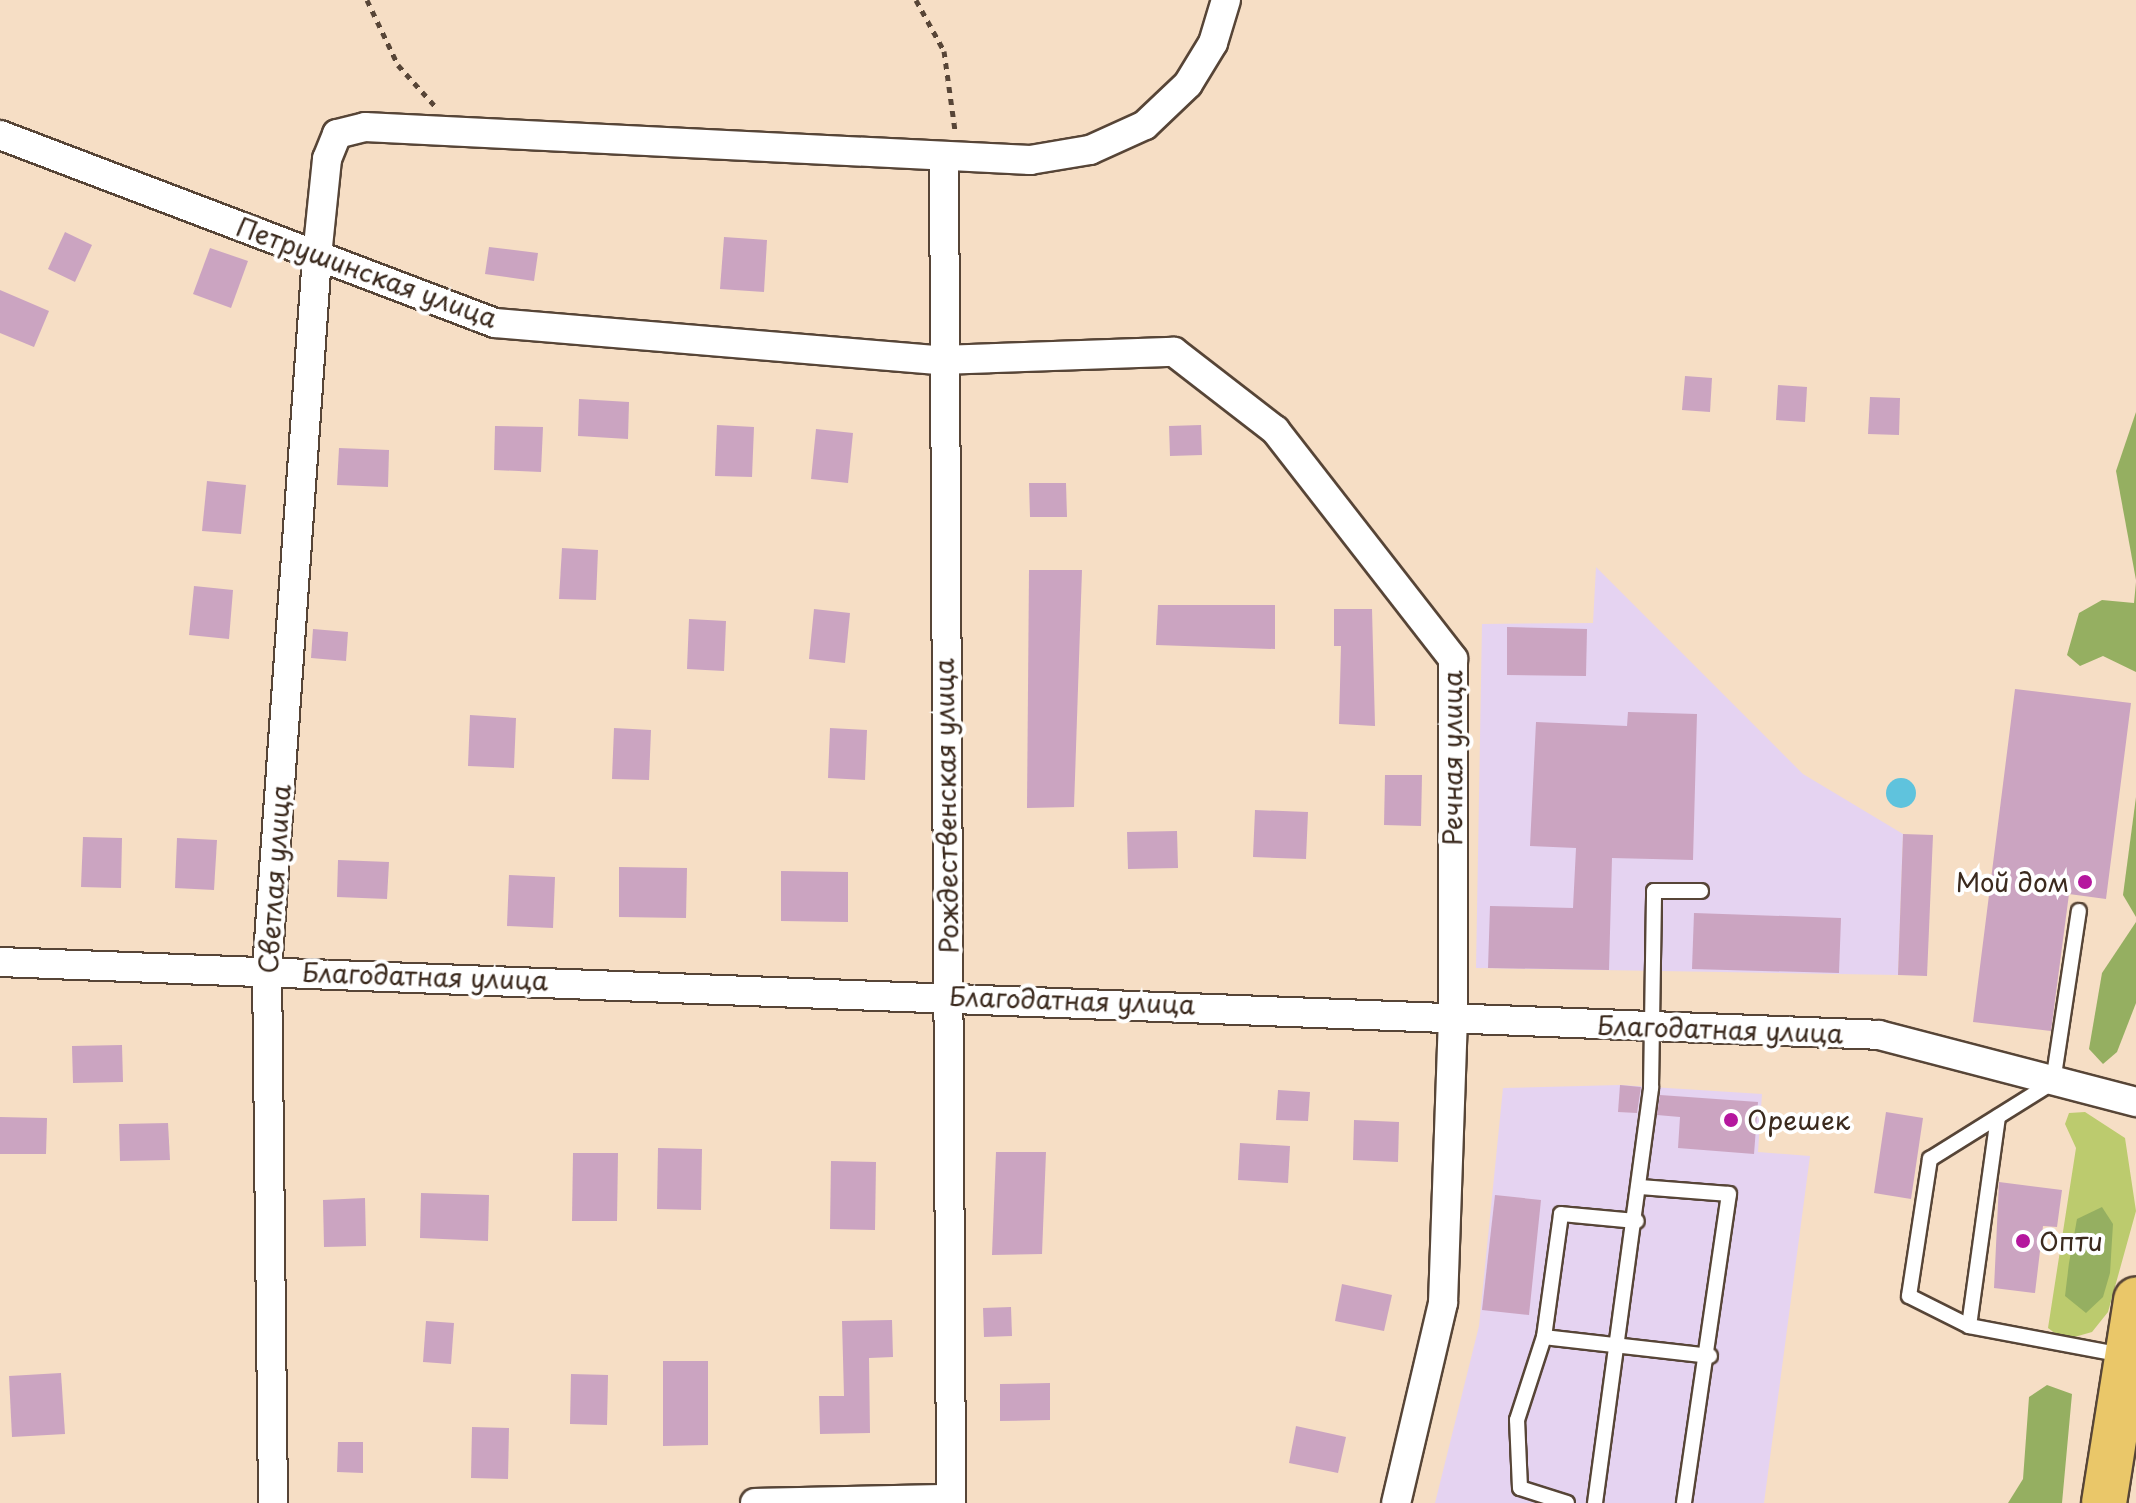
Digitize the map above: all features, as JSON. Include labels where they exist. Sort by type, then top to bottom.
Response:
[{"type":"main road","points":[[2104,1503],[2136,1300]]},
{"type":"street","points":[[432,130],[1030,160],[1090,150],[1145,125],[1188,84],[1213,43],[1226,0]]},
{"type":"street","name":"Светлая улица","points":[[273,1503],[267,970],[317,256],[327,159],[337,134],[365,127],[432,130]]},
{"type":"street","name":"Петрушинская улица","points":[[0,135],[495,323],[940,360]]},
{"type":"street","name":"Рождественская улица","points":[[944,158],[940,360],[949,995],[951,1501]]},
{"type":"street","name":"Речная улица","points":[[940,360],[1174,352],[1275,430],[1453,659],[1453,1017],[1443,1303],[1396,1503]]},
{"type":"street","name":"Благодатная улица","points":[[0,962],[949,995],[1879,1035],[2136,1102]]},
{"type":"street","points":[[755,1503],[951,1501]]},
{"type":"lane","points":[[1595,1503],[1641,1187],[1653,1027],[1654,891],[1701,891]]},
{"type":"lane","points":[[2079,911],[2053,1082],[1930,1159],[1909,1296],[1969,1326],[2127,1356]]},
{"type":"lane","points":[[1969,1326],[1998,1117]]},
{"type":"lane","points":[[1641,1187],[1729,1194],[1710,1356],[1684,1503]]},
{"type":"lane","points":[[1567,1503],[1520,1488],[1517,1420],[1544,1337],[1561,1214],[1637,1221]]},
{"type":"lane","points":[[1544,1337],[1710,1356]]},
{"type":"path","points":[[367,0],[398,65],[436,107],[432,130]]},
{"type":"path","points":[[916,0],[946,62],[955,132],[944,158]]},
{"type":"shaded area","points":[[1596,567],[1803,774],[1903,834],[1898,975],[1476,968],[1482,624],[1593,623]]},
{"type":"shaded area","points":[[1620,1085],[1762,1094],[1758,1152],[1810,1156],[1764,1503],[1435,1503],[1479,1326],[1503,1088]]},
{"type":"green space","points":[[2136,412],[2136,580],[2116,471]]},
{"type":"green space","points":[[2136,582],[2136,672],[2103,656],[2080,666],[2067,655],[2079,613],[2102,600],[2134,603]]},
{"type":"green space","points":[[2136,797],[2136,917],[2123,895]]},
{"type":"green space","points":[[2136,922],[2136,1003],[2117,1052],[2103,1064],[2089,1049],[2102,973]]},
{"type":"green space","points":[[2085,1112],[2125,1138],[2136,1211],[2108,1312],[2092,1332],[2064,1340],[2048,1328],[2076,1148],[2065,1124],[2069,1113]]},
{"type":"green space","points":[[2102,1207],[2113,1224],[2110,1273],[2103,1297],[2086,1313],[2065,1296],[2069,1263],[2077,1219]]},
{"type":"green space","points":[[2047,1385],[2072,1394],[2062,1503],[2008,1503],[2023,1479],[2029,1397]]},
{"type":"water","points":[[1901,778],[1912,782],[1916,793],[1912,804],[1901,808],[1890,804],[1886,793],[1890,782]]},
{"type":"building","points":[[65,232],[92,245],[75,282],[48,269]]},
{"type":"building","points":[[724,237],[767,240],[764,292],[720,289]]},
{"type":"building","points":[[489,247],[538,253],[534,281],[485,274]]},
{"type":"building","points":[[210,248],[248,261],[231,308],[193,294]]},
{"type":"building","points":[[0,290],[49,311],[34,347],[0,333]]},
{"type":"building","points":[[1685,376],[1712,378],[1710,412],[1682,410]]},
{"type":"building","points":[[1778,385],[1807,387],[1805,422],[1776,420]]},
{"type":"building","points":[[1870,397],[1900,398],[1899,435],[1868,434]]},
{"type":"building","points":[[579,399],[629,402],[628,439],[578,436]]},
{"type":"building","points":[[717,425],[754,427],[752,477],[715,476]]},
{"type":"building","points":[[1201,425],[1202,455],[1170,456],[1169,426]]},
{"type":"building","points":[[495,426],[543,427],[541,472],[494,470]]},
{"type":"building","points":[[816,429],[853,433],[848,483],[811,479]]},
{"type":"building","points":[[339,448],[389,450],[388,487],[337,485]]},
{"type":"building","points":[[207,481],[246,485],[241,534],[202,531]]},
{"type":"building","points":[[1029,483],[1066,483],[1067,517],[1030,517]]},
{"type":"building","points":[[562,548],[598,550],[596,600],[559,599]]},
{"type":"building","points":[[1029,570],[1082,570],[1074,807],[1027,808]]},
{"type":"building","points":[[194,586],[233,590],[229,639],[189,635]]},
{"type":"building","points":[[1158,605],[1275,605],[1275,649],[1156,645]]},
{"type":"building","points":[[814,609],[850,613],[845,663],[809,659]]},
{"type":"building","points":[[1334,609],[1372,609],[1375,726],[1339,724],[1341,646],[1334,646]]},
{"type":"building","points":[[689,619],[726,621],[724,671],[687,669]]},
{"type":"building","points":[[1507,627],[1587,629],[1586,676],[1507,675]]},
{"type":"building","points":[[313,629],[348,632],[346,661],[311,658]]},
{"type":"building","points":[[2015,689],[2131,703],[2106,899],[2069,894],[2051,1031],[1973,1022]]},
{"type":"building","points":[[1628,712],[1697,714],[1693,860],[1612,858],[1609,970],[1488,968],[1490,906],[1573,908],[1576,848],[1530,846],[1536,722],[1627,726]]},
{"type":"building","points":[[470,715],[516,718],[514,768],[468,766]]},
{"type":"building","points":[[614,728],[651,730],[649,780],[612,779]]},
{"type":"building","points":[[830,728],[867,730],[865,780],[828,778]]},
{"type":"building","points":[[1385,775],[1422,775],[1421,826],[1384,825]]},
{"type":"building","points":[[1255,810],[1308,812],[1306,859],[1253,857]]},
{"type":"building","points":[[1177,831],[1178,868],[1128,869],[1127,832]]},
{"type":"building","points":[[1903,834],[1933,835],[1927,976],[1898,975]]},
{"type":"building","points":[[83,837],[122,838],[121,888],[81,887]]},
{"type":"building","points":[[177,838],[217,840],[214,890],[175,888]]},
{"type":"building","points":[[338,860],[389,862],[387,899],[337,897]]},
{"type":"building","points":[[619,867],[687,868],[686,918],[619,917]]},
{"type":"building","points":[[781,871],[848,872],[848,922],[781,921]]},
{"type":"building","points":[[509,875],[555,877],[553,928],[507,926]]},
{"type":"building","points":[[1694,913],[1841,918],[1839,973],[1692,969]]},
{"type":"building","points":[[122,1045],[123,1082],[73,1083],[72,1046]]},
{"type":"building","points":[[1620,1085],[1641,1087],[1637,1113],[1618,1112]]},
{"type":"building","points":[[1278,1090],[1310,1092],[1308,1121],[1276,1120]]},
{"type":"building","points":[[1660,1095],[1758,1102],[1754,1154],[1678,1148],[1680,1117],[1657,1115]]},
{"type":"building","points":[[1886,1112],[1923,1118],[1911,1199],[1874,1193]]},
{"type":"building","points":[[0,1117],[47,1118],[46,1154],[0,1154]]},
{"type":"building","points":[[1354,1120],[1399,1122],[1398,1162],[1353,1160]]},
{"type":"building","points":[[168,1123],[170,1160],[120,1161],[119,1124]]},
{"type":"building","points":[[1240,1143],[1290,1146],[1288,1183],[1238,1180]]},
{"type":"building","points":[[658,1148],[702,1149],[701,1210],[657,1209]]},
{"type":"building","points":[[996,1152],[1046,1152],[1042,1254],[992,1255]]},
{"type":"building","points":[[573,1153],[618,1153],[617,1221],[572,1221]]},
{"type":"building","points":[[831,1161],[876,1162],[875,1230],[830,1229]]},
{"type":"building","name":"Опти","points":[[1999,1182],[2062,1190],[2057,1227],[2043,1226],[2035,1293],[1994,1288]]},
{"type":"building","points":[[421,1193],[489,1195],[488,1241],[420,1238]]},
{"type":"building","points":[[1495,1195],[1541,1200],[1529,1315],[1482,1310]]},
{"type":"building","points":[[365,1198],[366,1246],[324,1247],[323,1200]]},
{"type":"building","points":[[1342,1284],[1392,1295],[1384,1331],[1335,1321]]},
{"type":"building","points":[[1011,1307],[1012,1336],[984,1337],[983,1308]]},
{"type":"building","points":[[892,1320],[893,1357],[869,1358],[870,1433],[820,1434],[819,1396],[844,1396],[842,1321]]},
{"type":"building","points":[[426,1321],[454,1323],[451,1364],[423,1362]]},
{"type":"building","points":[[663,1361],[708,1361],[708,1445],[663,1446]]},
{"type":"building","points":[[61,1373],[65,1434],[12,1437],[9,1376]]},
{"type":"building","points":[[571,1374],[608,1375],[607,1425],[570,1424]]},
{"type":"building","points":[[1050,1383],[1050,1420],[1000,1421],[1000,1384]]},
{"type":"building","points":[[1296,1426],[1346,1437],[1338,1473],[1289,1463]]},
{"type":"building","points":[[472,1427],[509,1428],[508,1479],[471,1478]]},
{"type":"building","points":[[338,1442],[363,1442],[363,1473],[337,1472]]},
{"type":"place","name":"Мой дом","points":[[2085,882]]},
{"type":"place","name":"Орешек","points":[[1731,1120]]},
{"type":"place","name":"Опти","points":[[2023,1241]]}]
